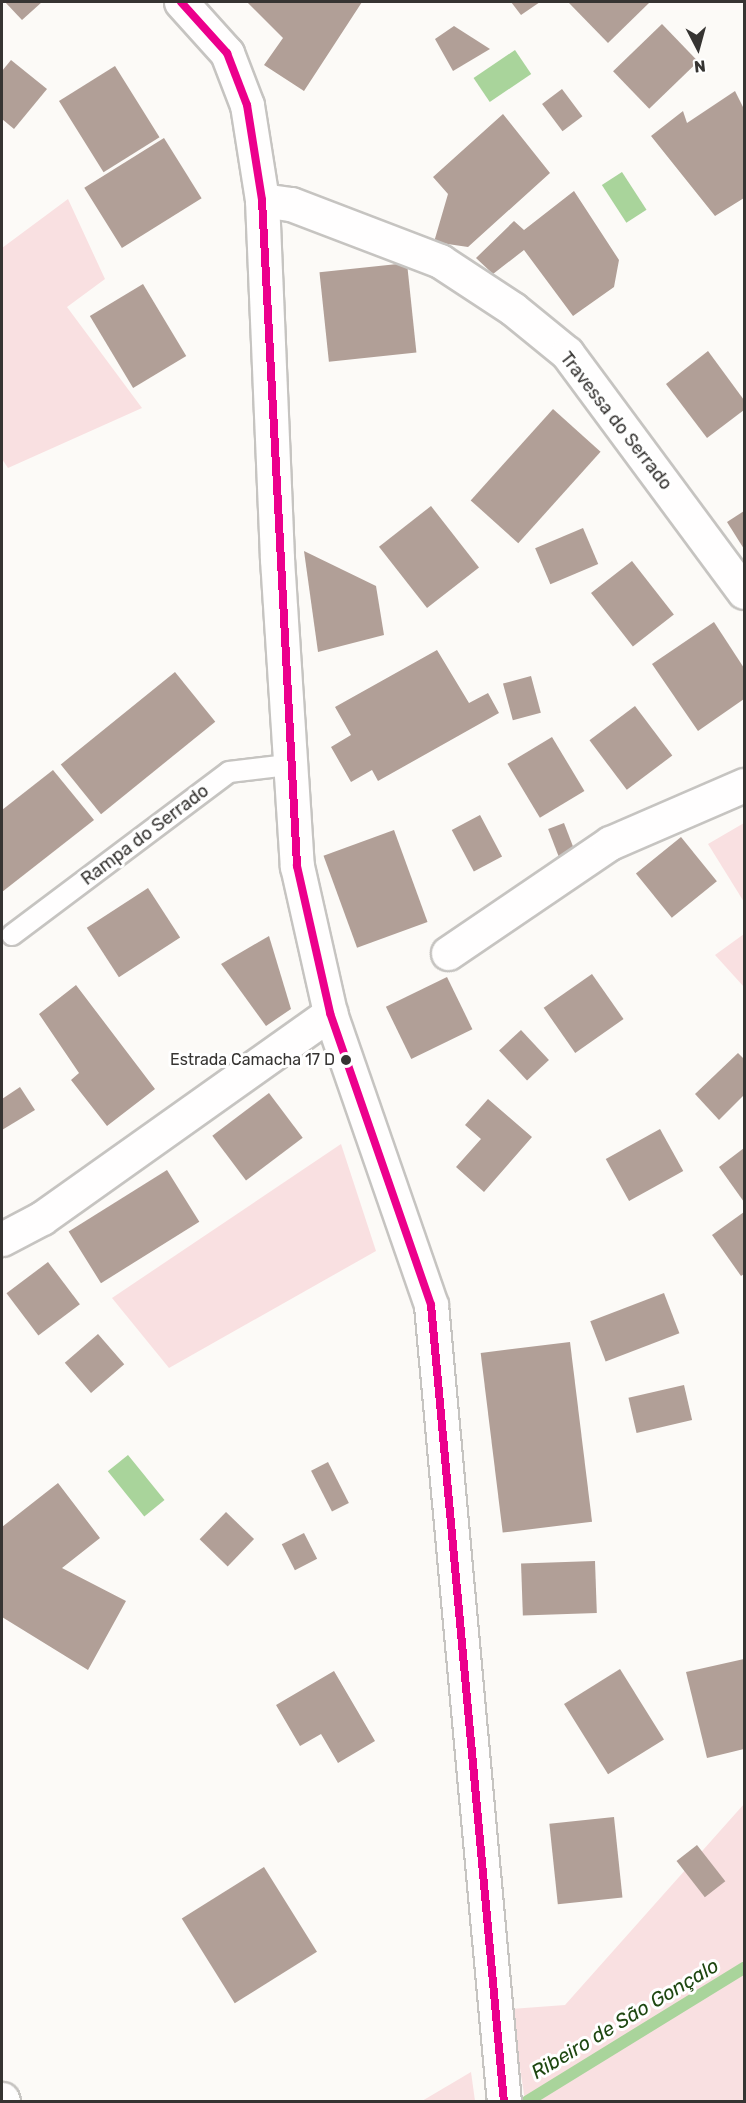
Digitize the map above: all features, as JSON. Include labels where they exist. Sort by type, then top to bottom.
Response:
[{"type":"street","points":[[181,2],[226,53],[247,105],[262,200],[288,765],[297,866],[330,1013],[431,1305],[503,2091]]},
{"type":"street","name":"Travessa do Serrado","points":[[262,200],[291,204],[440,261],[513,309],[567,353],[744,591]]},
{"type":"street","points":[[448,954],[610,843],[744,785]]},
{"type":"street","points":[[2,1239],[42,1218],[330,1013]]},
{"type":"lane","name":"Rampa do Serrado","points":[[12,935],[229,772],[288,765]]},
{"type":"shaded area","points":[[515,50],[531,74],[490,102],[474,78]]},
{"type":"shaded area","points":[[622,172],[647,210],[626,223],[602,185]]},
{"type":"shaded area","points":[[68,199],[105,279],[67,307],[142,408],[8,468],[2,459],[2,248]]},
{"type":"shaded area","points":[[744,823],[744,902],[708,844]]},
{"type":"shaded area","points":[[744,934],[744,987],[715,955]]},
{"type":"shaded area","points":[[341,1144],[376,1251],[169,1368],[112,1298]]},
{"type":"shaded area","points":[[128,1455],[165,1500],[144,1516],[108,1471]]},
{"type":"shaded area","points":[[744,1804],[744,2101],[525,2101],[511,2009],[565,2005]]},
{"type":"shaded area","points":[[471,2072],[475,2101],[422,2101]]},
{"type":"building","points":[[5,2],[42,2],[22,20]]},
{"type":"building","points":[[247,2],[362,2],[304,91],[264,65],[283,38]]},
{"type":"building","points":[[511,2],[540,2],[521,15]]},
{"type":"building","points":[[570,2],[650,2],[608,43],[569,3]]},
{"type":"building","points":[[662,24],[698,61],[649,109],[613,71]]},
{"type":"building","points":[[454,26],[490,49],[453,71],[435,39]]},
{"type":"building","points":[[11,60],[47,89],[14,129],[2,119],[2,71]]},
{"type":"building","points":[[115,66],[160,137],[104,172],[59,101]]},
{"type":"building","points":[[562,89],[582,116],[562,131],[542,104]]},
{"type":"building","points":[[735,91],[744,109],[744,198],[715,216],[651,136],[683,111],[687,123]]},
{"type":"building","points":[[503,114],[550,173],[468,247],[434,242],[448,194],[433,177]]},
{"type":"building","points":[[164,138],[202,198],[122,248],[84,188]]},
{"type":"building","points":[[574,191],[619,260],[614,287],[573,316],[524,250],[493,274],[476,258],[514,221],[524,230]]},
{"type":"building","points":[[407,263],[416,353],[329,362],[319,272]]},
{"type":"building","points":[[143,284],[186,356],[133,388],[90,316]]},
{"type":"building","points":[[708,351],[744,400],[744,410],[707,438],[666,384]]},
{"type":"building","points":[[553,409],[601,452],[518,543],[471,500]]},
{"type":"building","points":[[431,506],[479,567],[427,608],[379,547]]},
{"type":"building","points":[[744,511],[744,549],[727,522]]},
{"type":"building","points":[[583,528],[598,564],[550,584],[535,548]]},
{"type":"building","points":[[304,551],[376,586],[384,635],[318,652]]},
{"type":"building","points":[[632,561],[674,615],[633,647],[591,593]]},
{"type":"building","points":[[714,622],[744,668],[744,699],[698,731],[652,664]]},
{"type":"building","points":[[437,650],[469,703],[488,693],[499,713],[378,781],[372,770],[351,782],[331,747],[351,735],[335,707]]},
{"type":"building","points":[[175,672],[215,722],[101,814],[61,765]]},
{"type":"building","points":[[531,676],[541,713],[513,720],[503,684]]},
{"type":"building","points":[[635,706],[672,756],[627,790],[589,740]]},
{"type":"building","points":[[552,737],[584,791],[540,818],[507,764]]},
{"type":"building","points":[[53,770],[94,820],[2,892],[2,810]]},
{"type":"building","points":[[480,815],[502,856],[474,872],[452,830]]},
{"type":"building","points":[[564,823],[575,851],[559,857],[548,829]]},
{"type":"building","points":[[394,830],[428,922],[357,948],[324,856]]},
{"type":"building","points":[[681,837],[717,881],[672,918],[636,874]]},
{"type":"building","points":[[148,888],[180,937],[119,977],[87,928]]},
{"type":"building","points":[[269,936],[291,1009],[266,1026],[221,964]]},
{"type":"building","points":[[592,974],[624,1019],[575,1053],[544,1008]]},
{"type":"building","points":[[447,977],[472,1029],[411,1059],[386,1007]]},
{"type":"building","points":[[76,985],[155,1089],[107,1126],[71,1080],[79,1073],[39,1014]]},
{"type":"building","points":[[521,1030],[549,1060],[527,1080],[499,1050]]},
{"type":"building","points":[[738,1053],[744,1059],[744,1095],[719,1120],[695,1094]]},
{"type":"building","points":[[20,1087],[35,1110],[2,1130],[2,1099]]},
{"type":"building","points":[[269,1093],[303,1138],[246,1180],[212,1136]]},
{"type":"building","points":[[488,1099],[532,1137],[484,1192],[456,1167],[481,1139],[465,1125]]},
{"type":"building","points":[[660,1129],[683,1171],[629,1201],[606,1159]]},
{"type":"building","points":[[744,1148],[744,1202],[719,1167]]},
{"type":"building","points":[[167,1170],[199,1222],[101,1283],[69,1231]]},
{"type":"building","points":[[744,1212],[744,1274],[741,1276],[712,1235]]},
{"type":"building","points":[[48,1262],[80,1304],[38,1336],[6,1293]]},
{"type":"building","points":[[664,1293],[679,1333],[606,1361],[590,1321]]},
{"type":"building","points":[[98,1334],[124,1364],[91,1393],[65,1363]]},
{"type":"building","points":[[570,1342],[592,1522],[503,1533],[481,1353]]},
{"type":"building","points":[[684,1385],[692,1420],[637,1433],[628,1398]]},
{"type":"building","points":[[328,1462],[349,1503],[332,1512],[311,1471]]},
{"type":"building","points":[[58,1483],[100,1538],[62,1568],[126,1601],[88,1670],[2,1617],[2,1527]]},
{"type":"building","points":[[226,1512],[254,1539],[228,1566],[200,1539]]},
{"type":"building","points":[[304,1533],[317,1559],[295,1570],[282,1544]]},
{"type":"building","points":[[595,1561],[597,1613],[523,1616],[521,1564]]},
{"type":"building","points":[[744,1659],[744,1749],[707,1758],[686,1672]]},
{"type":"building","points":[[620,1669],[664,1739],[608,1774],[564,1704]]},
{"type":"building","points":[[334,1671],[375,1741],[338,1763],[321,1734],[300,1746],[276,1705]]},
{"type":"building","points":[[614,1817],[622,1898],[558,1904],[549,1824]]},
{"type":"building","points":[[697,1845],[725,1881],[705,1897],[677,1861]]},
{"type":"building","points":[[264,1867],[317,1952],[235,2003],[182,1918]]},
{"type":"waterway","name":"Ribeiro de São Gonçalo","points":[[526,2102],[744,1968]]},
{"type":"transit line","points":[[181,2],[227,53],[247,105],[262,200],[297,866],[330,1013],[431,1305],[504,2102]]},
{"type":"place","name":"Estrada Camacha 17 D","points":[[346,1060]]}]
